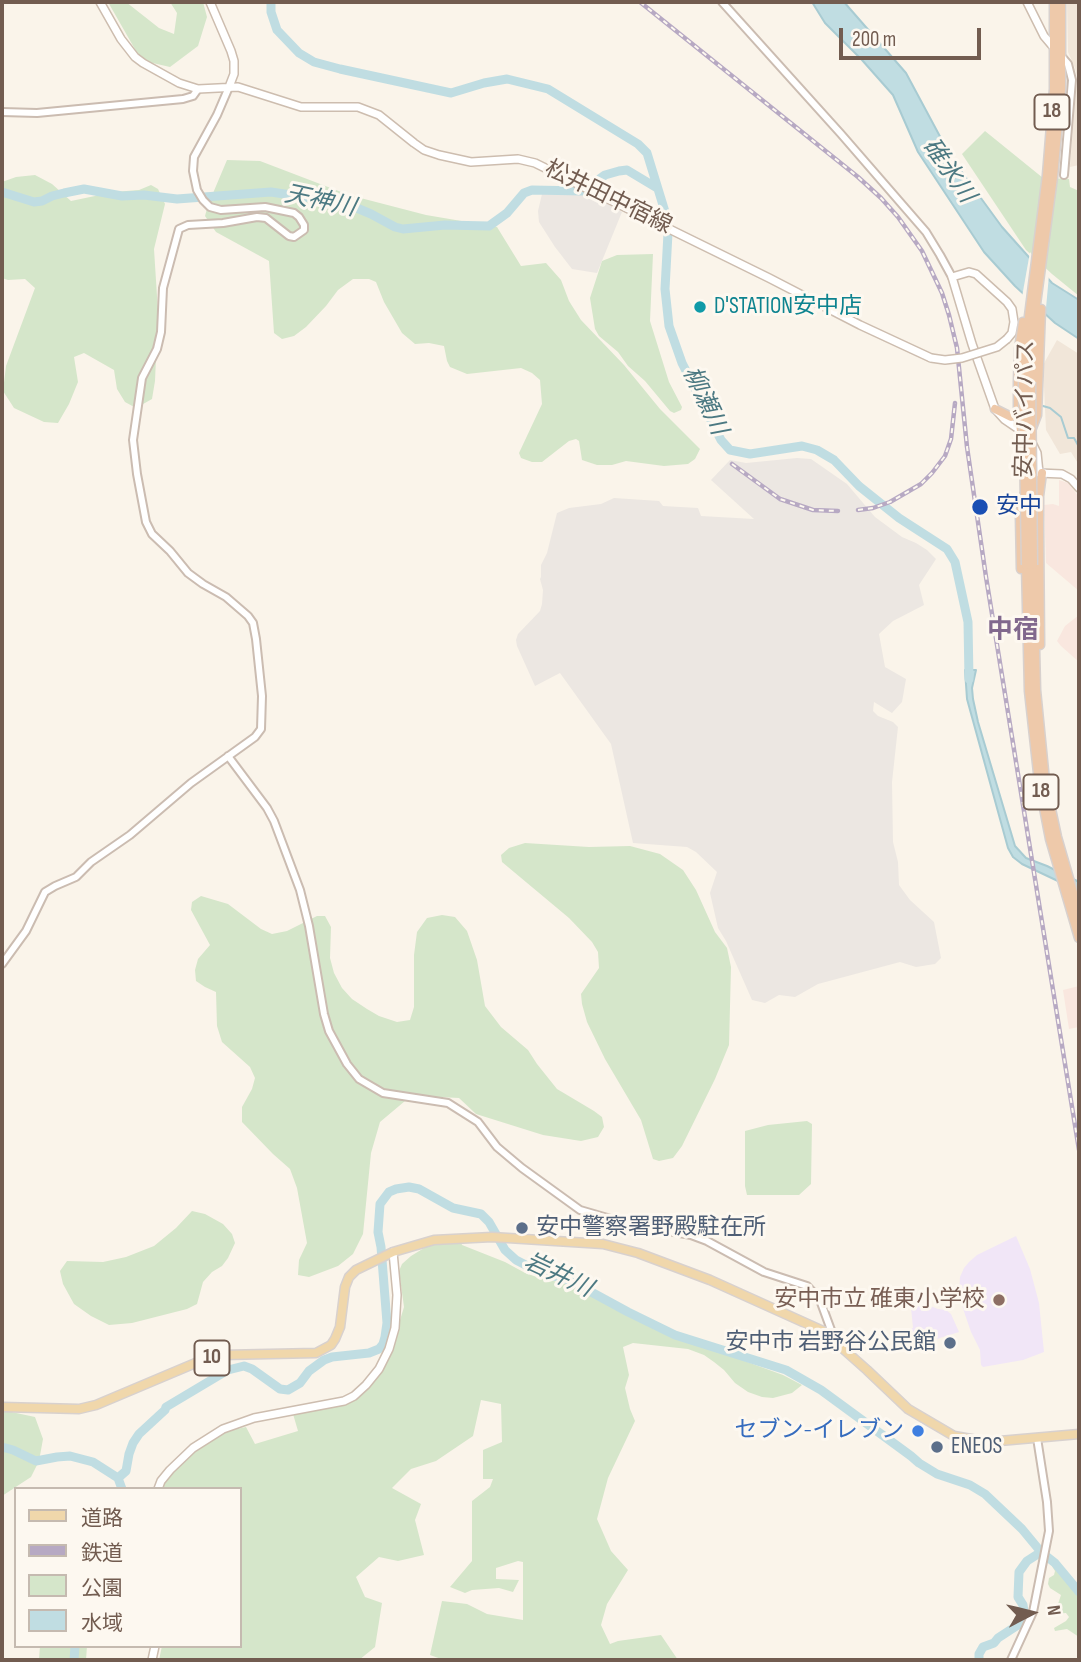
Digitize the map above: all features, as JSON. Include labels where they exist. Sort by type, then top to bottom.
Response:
[{"type":"highway","name":"18","points":[[1032,318],[1048,225],[1054,89],[1054,2]]},
{"type":"highway","name":"18","points":[[1032,318],[1045,185],[1050,176],[1061,90],[1061,2]]},
{"type":"highway","name":"安中バイパス","points":[[1032,318],[1027,382],[1030,715],[1042,804],[1062,870],[1079,913]]},
{"type":"highway","points":[[1025,432],[1018,410],[1019,349],[1032,318]]},
{"type":"highway","points":[[1025,432],[1037,415],[1032,318]]},
{"type":"highway","points":[[995,410],[1010,417],[1018,410]]},
{"type":"highway","points":[[1040,473],[1040,741]]},
{"type":"highway","points":[[1030,715],[1024,673],[1020,528],[1022,499],[1040,473]]},
{"type":"highway","points":[[1020,528],[1039,527]]},
{"type":"highway","name":"安中バイパス","points":[[1029,565],[1040,741],[1065,892],[1079,938]]},
{"type":"main road","points":[[100,2],[121,39],[135,57],[179,83],[198,89]]},
{"type":"main road","points":[[210,2],[234,61],[234,74],[229,87]]},
{"type":"main road","points":[[1027,2],[1044,36],[1062,57]]},
{"type":"main road","name":"松井田中宿線","points":[[198,89],[246,89],[301,107],[358,107],[379,115],[424,150],[439,155],[481,162],[513,159],[535,163],[931,358],[962,358],[997,347],[1012,333],[1012,309],[1007,302],[976,274],[969,272],[952,277]]},
{"type":"main road","points":[[952,277],[995,410],[1037,441],[1043,462],[1040,473],[1062,474],[1079,488]]},
{"type":"main road","name":"10","points":[[2,1407],[79,1409],[96,1405],[205,1359],[222,1355],[316,1353],[331,1345],[335,1339],[340,1327],[345,1287],[356,1270],[391,1253],[434,1240],[492,1237],[603,1244],[638,1253],[710,1280],[831,1336],[908,1409],[954,1436],[988,1442],[1079,1434]]},
{"type":"main road","points":[[159,1487],[161,1480],[193,1448],[223,1429],[254,1418],[344,1401],[366,1385],[379,1369],[395,1328],[397,1295],[391,1253]]},
{"type":"street","points":[[722,2],[926,232],[952,277]]},
{"type":"street","points":[[1062,57],[1072,75],[1064,175]]},
{"type":"street","points":[[2,964],[26,931],[45,892],[76,877],[91,862],[130,835],[261,729],[262,687],[253,623],[226,597],[188,573],[152,534],[146,522],[133,440],[142,378],[157,349],[161,332],[163,288],[179,229],[188,225],[257,217],[266,218],[289,236],[295,237],[303,230],[304,225],[294,214],[265,207],[220,210],[210,207],[197,190],[193,171],[194,157],[229,87]]},
{"type":"street","points":[[2,112],[37,113],[183,99],[192,96],[198,89]]},
{"type":"street","points":[[1022,468],[1040,473]]},
{"type":"street","points":[[228,756],[274,821],[300,890],[329,1031],[359,1079],[383,1093],[448,1103],[478,1122],[497,1147],[580,1210],[628,1224],[707,1241],[764,1272],[807,1286],[820,1300],[831,1336]]},
{"type":"street","points":[[1011,1660],[1033,1612],[1046,1549],[1049,1524],[1038,1438]]},
{"type":"shaded area","points":[[1067,2],[1079,2],[1079,165],[1070,167],[1077,77],[1068,52]]},
{"type":"shaded area","points":[[587,192],[622,212],[597,273],[572,269],[539,222],[538,211],[542,194]]},
{"type":"shaded area","points":[[1057,340],[1079,354],[1079,465],[1071,452],[1060,454],[1046,430],[1043,365]]},
{"type":"shaded area","points":[[811,459],[847,484],[875,517],[902,537],[927,550],[936,559],[919,585],[924,605],[893,621],[879,634],[885,667],[906,679],[902,702],[892,713],[874,702],[873,711],[898,727],[892,782],[893,842],[898,862],[899,885],[910,900],[934,922],[941,958],[935,964],[916,967],[900,962],[818,984],[795,997],[779,995],[765,1003],[752,1000],[718,928],[710,893],[717,872],[687,847],[633,843],[611,744],[560,673],[535,686],[516,640],[518,634],[540,611],[543,590],[540,579],[541,565],[547,553],[557,513],[569,508],[601,504],[614,498],[659,501],[663,506],[698,508],[701,516],[754,519],[711,480],[730,460],[746,463]]},
{"type":"shaded area","points":[[1059,480],[1068,483],[1079,497],[1079,591],[1046,563],[1044,505],[1059,506]]},
{"type":"shaded area","points":[[1079,615],[1079,662],[1057,641],[1065,626]]},
{"type":"shaded area","points":[[1079,986],[1079,1027],[1069,1029],[1063,990]]},
{"type":"shaded area","name":"安中市立 碓東小学校","points":[[1016,1236],[1030,1269],[1039,1303],[1044,1352],[1023,1360],[983,1367],[980,1350],[959,1297],[960,1277],[964,1268],[977,1255]]},
{"type":"shaded area","points":[[925,1304],[951,1314],[959,1332],[921,1344],[909,1329],[913,1328],[911,1308]]},
{"type":"green space","points":[[108,2],[126,2],[159,28],[174,34],[177,13],[170,2],[203,2],[207,17],[198,46],[170,67],[144,61]]},
{"type":"green space","points":[[985,131],[1043,178],[1069,179],[1070,187],[1079,191],[1079,296],[1026,250],[962,154]]},
{"type":"green space","points":[[227,160],[260,161],[349,195],[426,215],[497,227],[521,266],[546,263],[561,280],[569,301],[581,320],[624,365],[660,409],[700,449],[695,459],[688,464],[664,466],[626,461],[597,465],[582,460],[579,441],[576,439],[569,441],[542,462],[521,458],[519,453],[542,404],[540,380],[521,368],[467,374],[450,367],[444,346],[415,344],[402,333],[376,282],[369,279],[353,279],[338,290],[306,327],[294,336],[282,339],[274,333],[269,261],[216,232],[205,216]]},
{"type":"green space","points":[[35,175],[52,184],[71,201],[139,190],[151,185],[158,189],[165,204],[154,249],[158,312],[155,381],[152,399],[136,408],[125,402],[117,389],[114,370],[84,353],[74,357],[78,382],[58,423],[44,422],[14,408],[3,391],[6,366],[35,288],[25,279],[2,278],[2,182]]},
{"type":"green space","points":[[653,254],[650,321],[669,382],[682,407],[674,413],[628,366],[618,352],[599,336],[595,329],[590,298],[602,261],[617,255]]},
{"type":"green space","points":[[525,843],[589,847],[630,846],[660,854],[683,870],[696,890],[715,932],[727,948],[731,967],[729,1045],[682,1146],[673,1158],[659,1161],[653,1159],[641,1120],[587,1022],[581,994],[599,968],[598,952],[569,918],[502,862],[501,855],[509,848]]},
{"type":"green space","points":[[201,896],[228,904],[272,934],[287,931],[317,916],[325,916],[331,927],[330,958],[342,988],[367,1009],[397,1022],[410,1020],[414,1007],[417,932],[427,918],[442,915],[455,917],[467,931],[477,960],[485,1006],[501,1027],[528,1050],[557,1089],[602,1117],[604,1127],[598,1137],[581,1141],[543,1135],[476,1114],[459,1098],[439,1097],[405,1101],[380,1122],[371,1153],[363,1234],[353,1254],[338,1266],[309,1277],[298,1275],[299,1260],[307,1243],[297,1188],[290,1169],[242,1122],[242,1107],[255,1078],[250,1067],[222,1042],[217,1026],[216,992],[196,981],[198,959],[210,945],[191,910],[192,902]]},
{"type":"green space","points":[[807,1121],[812,1124],[811,1184],[799,1195],[747,1195],[745,1131],[768,1125]]},
{"type":"green space","points":[[192,1211],[205,1214],[223,1224],[232,1234],[235,1243],[222,1266],[203,1282],[197,1304],[132,1323],[109,1325],[74,1304],[63,1284],[60,1271],[67,1261],[103,1262],[126,1257],[154,1246]]},
{"type":"green space","points":[[461,1241],[462,1245],[527,1274],[569,1285],[672,1337],[783,1375],[802,1385],[792,1393],[773,1398],[762,1397],[735,1383],[724,1370],[704,1355],[688,1349],[633,1343],[623,1347],[629,1375],[625,1388],[635,1421],[608,1478],[597,1519],[611,1551],[628,1570],[607,1604],[601,1625],[610,1644],[661,1635],[678,1660],[444,1660],[430,1655],[442,1601],[467,1604],[487,1614],[523,1620],[523,1562],[496,1568],[496,1579],[519,1580],[513,1592],[499,1588],[465,1593],[450,1587],[472,1561],[472,1501],[490,1487],[493,1479],[483,1479],[483,1450],[502,1442],[501,1404],[481,1400],[473,1436],[436,1461],[411,1469],[392,1488],[421,1504],[415,1520],[424,1555],[398,1561],[379,1557],[356,1577],[365,1597],[382,1603],[375,1647],[359,1660],[159,1660],[162,1648],[242,1648],[242,1487],[162,1487],[164,1482],[194,1451],[223,1432],[246,1427],[255,1444],[298,1431],[293,1414],[354,1400],[369,1388],[382,1370],[404,1307],[399,1271],[402,1264],[434,1242]]},
{"type":"green space","points":[[2,1410],[35,1417],[43,1439],[39,1461],[31,1477],[2,1496]]},
{"type":"green space","points":[[1050,1563],[1059,1569],[1079,1595],[1079,1637],[1067,1629],[1055,1631],[1054,1628],[1069,1617],[1066,1613],[1054,1614],[1061,1595],[1048,1584],[1055,1571]]},
{"type":"green space","points":[[40,1648],[87,1648],[86,1660],[39,1660]]},
{"type":"water","name":"碓氷川","points":[[812,2],[844,2],[906,73],[951,157],[1002,227],[1052,283],[1079,300],[1079,339],[1055,323],[1015,286],[984,252],[918,152],[893,95],[825,23]]},
{"type":"water","points":[[965,670],[976,670],[972,688],[978,722],[1015,846],[1026,858],[1079,882],[1079,891],[1022,864],[1013,857],[1008,848],[967,699]]},
{"type":"pier","points":[[1030,252],[1049,275],[1045,319],[1022,297]]},
{"type":"waterway","name":"柳瀬川","points":[[271,2],[277,30],[299,53],[314,62],[451,93],[507,79],[548,89],[638,144],[647,153],[666,215],[668,233],[665,289],[669,326],[682,363],[721,440],[730,450],[750,454],[802,446],[817,450],[834,460],[859,486],[899,518],[947,549],[955,562],[968,622],[969,679]]},
{"type":"waterway","name":"天神川","points":[[2,192],[34,202],[84,189],[122,196],[144,195],[177,199],[271,192],[338,202],[403,229],[445,225],[489,226],[507,213],[524,193],[532,190],[583,191],[605,175],[619,171],[627,170],[657,188]]},
{"type":"waterway","points":[[1043,406],[1061,417],[1068,438],[1074,438],[1079,447]]},
{"type":"waterway","name":"岩井川","points":[[118,1478],[126,1471],[129,1454],[139,1434],[166,1407],[228,1370],[244,1366],[280,1389],[288,1390],[300,1383],[309,1371],[324,1360],[379,1349],[383,1344],[387,1323],[378,1232],[380,1204],[389,1192],[409,1187],[419,1189],[453,1208],[481,1214],[489,1222],[505,1250],[516,1260],[545,1275],[571,1281],[675,1335],[786,1370],[821,1390],[919,1463],[937,1474],[970,1485],[985,1494],[1055,1563],[1079,1592]]},
{"type":"waterway","points":[[2,1447],[36,1461],[70,1456],[93,1462],[118,1478]]},
{"type":"waterway","name":"岩井川","points":[[118,1478],[121,1487]]},
{"type":"waterway","points":[[979,1660],[983,1647],[994,1643],[1025,1618],[1023,1605],[1018,1597],[1019,1572],[1027,1561],[1041,1552]]},
{"type":"waterway","name":"岩井川","points":[[74,1660],[75,1648]]},
{"type":"railway","points":[[640,2],[881,198],[922,251],[942,293],[957,348],[967,447],[986,577],[1079,1150]]},
{"type":"railway","points":[[858,510],[890,502],[921,484],[932,473],[945,456],[951,439],[955,403]]},
{"type":"railway","points":[[732,464],[780,499],[813,510],[838,511]]},
{"type":"place","name":"D'STATION安中店","points":[[700,307]]},
{"type":"place","name":"安中","points":[[980,507]]},
{"type":"place","name":"安中警察署野殿駐在所","points":[[522,1228]]},
{"type":"place","name":"安中市立 碓東小学校","points":[[999,1300]]},
{"type":"place","name":"安中市 岩野谷公民館","points":[[950,1343]]},
{"type":"place","name":"セブン-イレブン","points":[[918,1431]]},
{"type":"place","name":"ENEOS","points":[[937,1447]]},
{"type":"district","name":"中宿","points":[[1013,631]]}]
